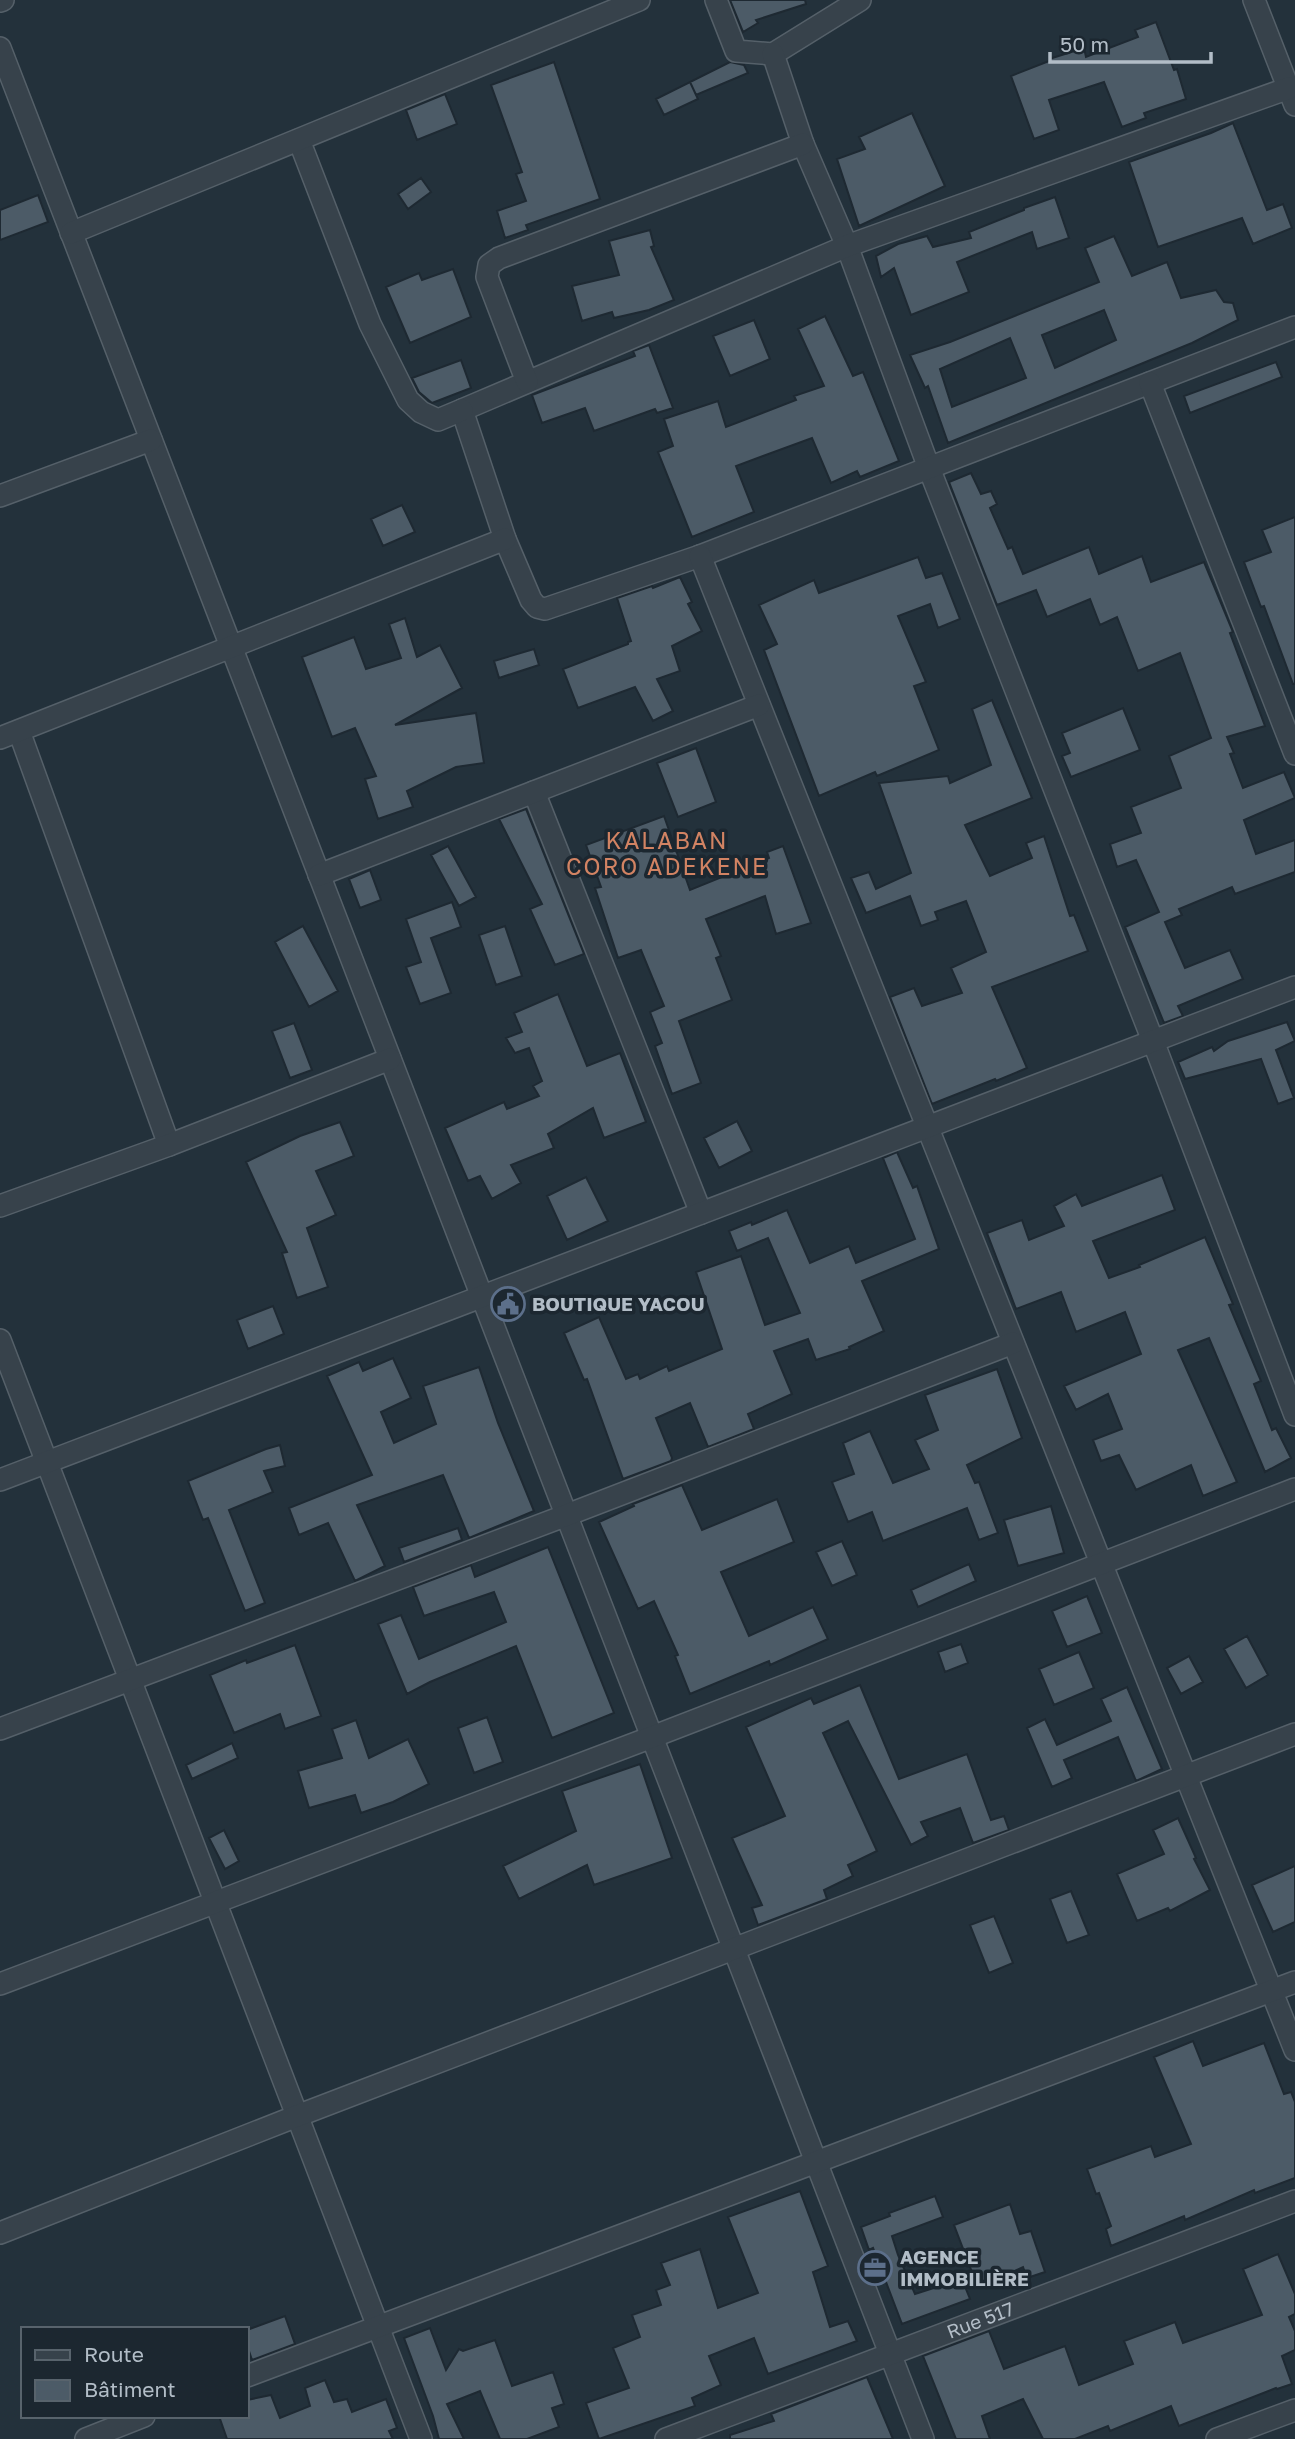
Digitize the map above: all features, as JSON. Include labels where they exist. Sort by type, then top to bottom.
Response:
[{"type":"street","points":[[71,233],[299,140],[589,10],[639,0]]},
{"type":"street","points":[[716,0],[736,51],[773,54],[860,0]]},
{"type":"street","points":[[299,140],[370,324],[408,400],[421,412],[438,420],[847,246],[1292,97],[1254,0]]},
{"type":"street","points":[[0,48],[923,2439]]},
{"type":"street","points":[[773,54],[803,144],[847,246],[929,468],[1153,1041],[1295,1415]]},
{"type":"street","points":[[527,382],[487,277],[489,265],[499,258],[803,144]]},
{"type":"street","points":[[461,410],[505,539],[531,600],[537,607],[545,609],[700,556],[1295,327]]},
{"type":"street","points":[[1150,383],[1295,754]]},
{"type":"street","points":[[0,496],[151,440]]},
{"type":"street","points":[[170,1145],[9,735],[505,539]]},
{"type":"street","points":[[700,556],[1295,2050]]},
{"type":"street","points":[[319,875],[760,705]]},
{"type":"street","points":[[534,792],[701,1213]]},
{"type":"street","points":[[0,1480],[1295,987]]},
{"type":"street","points":[[0,1206],[170,1145],[390,1059]]},
{"type":"street","points":[[0,1340],[421,2439]]},
{"type":"street","points":[[0,1729],[1013,1343]]},
{"type":"street","points":[[0,1984],[216,1904],[1295,1489]]},
{"type":"street","points":[[0,2233],[297,2116],[1295,1734]]},
{"type":"street","points":[[248,2376],[1295,1982]]},
{"type":"street","name":"Rue 517","points":[[666,2439],[1295,2201]]},
{"type":"street","points":[[1217,2439],[1295,2410]]},
{"type":"street","points":[[86,2439],[139,2418]]},
{"type":"building","points":[[730,0],[805,0],[806,4],[756,20],[758,23],[743,32]]},
{"type":"building","points":[[1156,22],[1174,70],[1177,69],[1186,99],[1144,113],[1146,118],[1122,127],[1104,82],[1049,100],[1059,130],[1034,139],[1011,76],[1049,59],[1084,48],[1086,57],[1138,37],[1135,30]]},
{"type":"building","points":[[554,62],[600,199],[526,225],[528,230],[505,238],[497,211],[526,201],[516,174],[522,172],[491,85]]},
{"type":"building","points":[[730,62],[744,65],[748,73],[696,95],[690,82]]},
{"type":"building","points":[[690,82],[698,99],[664,115],[656,99]]},
{"type":"building","points":[[445,94],[457,124],[417,140],[406,110]]},
{"type":"building","points":[[912,113],[945,186],[859,226],[837,159],[865,149],[859,137]]},
{"type":"building","points":[[1233,123],[1267,210],[1283,204],[1292,228],[1253,244],[1242,218],[1158,247],[1129,162]]},
{"type":"building","points":[[421,178],[431,192],[408,209],[398,194]]},
{"type":"building","points":[[38,195],[48,222],[0,240],[0,210]]},
{"type":"building","points":[[1055,197],[1069,238],[1037,249],[1032,232],[957,262],[969,292],[911,315],[894,268],[881,277],[876,256],[898,244],[927,236],[933,247],[971,238],[969,232]]},
{"type":"building","points":[[650,230],[654,246],[651,247],[674,300],[649,310],[614,318],[612,312],[582,321],[572,286],[619,275],[609,241]]},
{"type":"building","points":[[1114,236],[1132,276],[1167,262],[1181,298],[1216,290],[1224,302],[1233,303],[1238,320],[1192,343],[948,443],[928,386],[925,388],[910,355],[950,342],[1099,282],[1085,248]],"holes":[[[1104,310],[1116,340],[1055,368],[1042,335]],[[1010,338],[1026,378],[952,407],[940,369]]]},
{"type":"building","points":[[453,269],[471,317],[410,343],[386,287],[419,273],[422,280]]},
{"type":"building","points":[[825,316],[853,376],[863,372],[899,461],[860,477],[857,471],[831,483],[812,438],[736,466],[754,512],[692,537],[658,452],[673,446],[664,419],[718,401],[726,427],[796,400],[794,396],[824,386],[798,329]]},
{"type":"building","points":[[754,320],[770,359],[730,376],[713,336]]},
{"type":"building","points":[[649,345],[673,408],[657,413],[655,409],[594,431],[585,408],[542,423],[532,395],[635,356],[633,351]]},
{"type":"building","points":[[461,360],[471,388],[432,403],[419,392],[412,378]]},
{"type":"building","points":[[1276,362],[1282,377],[1190,413],[1184,396]]},
{"type":"building","points":[[971,473],[981,494],[991,491],[997,504],[990,508],[1008,549],[1012,547],[1023,574],[1089,547],[1099,574],[1142,556],[1151,582],[1204,562],[1233,632],[1230,633],[1265,726],[1227,737],[1234,753],[1230,754],[1243,788],[1284,772],[1295,798],[1244,820],[1256,854],[1295,840],[1295,872],[1235,894],[1232,887],[1179,909],[1182,915],[1165,922],[1185,968],[1230,950],[1243,979],[1178,1006],[1183,1016],[1164,1023],[1125,927],[1159,912],[1136,860],[1117,867],[1110,844],[1141,833],[1131,807],[1181,788],[1169,756],[1211,738],[1180,653],[1138,671],[1117,617],[1100,625],[1090,599],[1047,617],[1036,590],[997,605],[949,482]]},
{"type":"building","points":[[402,505],[415,532],[383,546],[371,519]]},
{"type":"building","points":[[1295,517],[1293,684],[1264,606],[1261,607],[1244,562],[1271,552],[1262,530]]},
{"type":"building","points":[[918,557],[926,578],[942,573],[960,619],[938,628],[930,604],[898,616],[926,682],[914,686],[939,750],[877,776],[875,772],[819,796],[764,650],[777,644],[759,605],[814,580],[819,593]]},
{"type":"building","points":[[680,577],[692,602],[688,604],[702,631],[672,646],[680,671],[657,679],[673,711],[653,721],[635,687],[578,708],[563,669],[631,641],[617,598]]},
{"type":"building","points":[[405,618],[417,657],[440,645],[462,688],[395,725],[476,713],[484,763],[456,767],[407,791],[413,807],[378,819],[365,779],[376,776],[355,728],[332,737],[302,657],[354,637],[366,669],[401,658],[389,624]]},
{"type":"building","points":[[534,649],[539,665],[499,678],[494,661]]},
{"type":"building","points":[[992,700],[1032,798],[965,825],[990,876],[1032,858],[1026,843],[1044,836],[1070,916],[1074,915],[1088,951],[992,987],[1027,1068],[932,1104],[890,997],[914,988],[922,1006],[962,993],[951,968],[986,952],[966,901],[935,912],[938,920],[921,926],[910,896],[866,913],[851,878],[869,872],[876,889],[911,873],[879,783],[948,776],[950,783],[991,765],[972,709]]},
{"type":"building","points":[[1123,708],[1140,750],[1071,777],[1062,756],[1070,753],[1062,733]]},
{"type":"building","points":[[696,748],[716,802],[678,817],[657,763]]},
{"type":"building","points":[[526,809],[584,954],[555,965],[530,909],[542,904],[499,819]]},
{"type":"building","points":[[664,816],[690,890],[769,858],[767,852],[783,846],[811,923],[776,934],[765,896],[706,919],[721,956],[716,958],[732,1000],[679,1021],[701,1083],[672,1094],[655,1046],[662,1043],[650,1012],[664,1006],[641,950],[618,958],[595,888],[601,887],[586,845]]},
{"type":"building","points":[[448,846],[476,897],[459,906],[431,855]]},
{"type":"building","points":[[370,870],[381,900],[360,908],[349,879]]},
{"type":"building","points":[[452,902],[461,927],[431,938],[451,993],[420,1004],[406,967],[421,962],[406,919]]},
{"type":"building","points":[[303,926],[338,991],[309,1007],[275,942]]},
{"type":"building","points":[[505,926],[522,976],[496,985],[479,935]]},
{"type":"building","points":[[558,994],[587,1066],[620,1053],[646,1122],[604,1138],[593,1108],[548,1134],[554,1148],[511,1165],[521,1183],[492,1199],[480,1176],[468,1181],[445,1128],[504,1102],[507,1109],[539,1096],[533,1086],[542,1081],[529,1048],[515,1053],[506,1038],[522,1032],[514,1013]]},
{"type":"building","points":[[1287,1022],[1295,1041],[1276,1050],[1294,1098],[1278,1104],[1261,1059],[1185,1079],[1178,1062],[1212,1047],[1214,1051],[1228,1041]]},
{"type":"building","points":[[294,1023],[312,1070],[290,1078],[272,1031]]},
{"type":"building","points":[[737,1121],[752,1151],[719,1168],[704,1138]]},
{"type":"building","points":[[340,1122],[354,1156],[316,1171],[336,1215],[307,1228],[328,1287],[297,1298],[282,1253],[287,1252],[246,1162],[300,1136]]},
{"type":"building","points":[[897,1152],[913,1188],[917,1186],[939,1249],[862,1281],[884,1331],[849,1347],[850,1349],[816,1360],[808,1339],[774,1351],[792,1394],[748,1414],[754,1429],[708,1447],[690,1403],[656,1418],[671,1461],[623,1479],[587,1379],[584,1380],[564,1333],[599,1317],[626,1379],[638,1374],[640,1379],[667,1366],[669,1371],[722,1349],[696,1272],[741,1256],[765,1325],[800,1313],[768,1238],[737,1251],[729,1231],[751,1222],[752,1225],[787,1210],[810,1263],[849,1246],[856,1263],[915,1239],[883,1158]]},
{"type":"building","points":[[1162,1175],[1175,1210],[1093,1241],[1109,1278],[1205,1237],[1233,1304],[1229,1305],[1261,1381],[1254,1384],[1272,1430],[1276,1428],[1291,1458],[1265,1472],[1209,1338],[1178,1350],[1237,1482],[1203,1496],[1191,1465],[1136,1490],[1119,1455],[1101,1461],[1093,1440],[1122,1429],[1108,1394],[1076,1410],[1064,1386],[1141,1354],[1125,1312],[1076,1332],[1061,1292],[1016,1309],[987,1233],[1022,1220],[1029,1240],[1064,1226],[1054,1206],[1076,1194],[1082,1206]]},
{"type":"building","points":[[586,1177],[608,1221],[567,1240],[547,1196]]},
{"type":"building","points":[[273,1306],[284,1334],[248,1349],[237,1320]]},
{"type":"building","points":[[393,1358],[411,1398],[381,1412],[394,1443],[436,1424],[423,1386],[479,1367],[498,1423],[534,1511],[469,1538],[443,1475],[357,1505],[385,1566],[355,1581],[328,1523],[299,1535],[289,1508],[372,1475],[327,1376],[359,1362],[363,1371]]},
{"type":"building","points":[[997,1369],[1022,1438],[967,1465],[975,1483],[979,1482],[998,1533],[979,1540],[967,1508],[883,1541],[872,1512],[848,1522],[832,1482],[854,1474],[843,1443],[870,1431],[893,1483],[929,1469],[915,1440],[938,1430],[925,1395]]},
{"type":"building","points":[[280,1445],[285,1466],[264,1471],[273,1492],[229,1510],[265,1603],[245,1611],[208,1518],[203,1520],[188,1481]]},
{"type":"building","points":[[682,1485],[702,1530],[777,1499],[794,1542],[721,1572],[749,1636],[813,1607],[828,1639],[770,1665],[769,1661],[690,1694],[675,1656],[678,1655],[654,1601],[638,1609],[599,1522],[634,1506],[633,1504]]},
{"type":"building","points":[[1051,1506],[1064,1553],[1018,1566],[1004,1520]]},
{"type":"building","points":[[458,1528],[462,1540],[404,1562],[399,1548]]},
{"type":"building","points":[[842,1541],[857,1575],[832,1586],[816,1552]]},
{"type":"building","points":[[548,1547],[614,1713],[552,1738],[516,1646],[407,1694],[378,1624],[401,1615],[419,1659],[506,1622],[494,1592],[424,1616],[413,1587],[471,1565],[475,1577]]},
{"type":"building","points":[[969,1564],[976,1581],[918,1607],[911,1590]]},
{"type":"building","points":[[1087,1596],[1102,1633],[1067,1647],[1052,1611]]},
{"type":"building","points":[[1247,1636],[1268,1675],[1246,1688],[1224,1649]]},
{"type":"building","points":[[961,1644],[968,1663],[945,1672],[938,1652]]},
{"type":"building","points":[[295,1645],[321,1716],[285,1729],[280,1714],[234,1733],[210,1675],[246,1660],[247,1663]]},
{"type":"building","points":[[1079,1652],[1094,1688],[1054,1705],[1039,1669]]},
{"type":"building","points":[[1189,1656],[1203,1682],[1181,1694],[1167,1668]]},
{"type":"building","points":[[860,1685],[899,1779],[967,1754],[991,1820],[1004,1816],[1009,1830],[973,1843],[960,1808],[921,1822],[928,1836],[911,1845],[848,1721],[823,1733],[877,1851],[848,1865],[853,1876],[824,1890],[827,1899],[758,1925],[752,1908],[762,1905],[732,1838],[785,1816],[746,1727],[811,1698],[814,1704]]},
{"type":"building","points":[[1127,1687],[1162,1769],[1136,1781],[1118,1737],[1064,1760],[1072,1778],[1052,1787],[1027,1728],[1045,1719],[1057,1745],[1111,1721],[1101,1699]]},
{"type":"building","points":[[487,1717],[503,1762],[474,1773],[458,1728]]},
{"type":"building","points":[[356,1720],[369,1758],[408,1739],[429,1784],[393,1802],[361,1813],[355,1795],[309,1808],[298,1771],[342,1758],[332,1729]]},
{"type":"building","points":[[232,1743],[238,1758],[192,1779],[186,1765]]},
{"type":"building","points":[[640,1764],[672,1858],[594,1885],[587,1865],[519,1899],[503,1866],[576,1831],[562,1791]]},
{"type":"building","points":[[1178,1818],[1210,1890],[1170,1911],[1168,1908],[1137,1921],[1117,1874],[1164,1854],[1153,1830]]},
{"type":"building","points":[[224,1830],[239,1861],[225,1869],[209,1838]]},
{"type":"building","points":[[1295,1866],[1295,1922],[1273,1932],[1252,1885]]},
{"type":"building","points":[[1071,1891],[1089,1935],[1067,1943],[1050,1899]]},
{"type":"building","points":[[994,1916],[1013,1963],[989,1973],[970,1925]]},
{"type":"building","points":[[1193,2041],[1203,2066],[1264,2043],[1284,2094],[1291,2092],[1295,2102],[1295,2178],[1255,2193],[1254,2190],[1185,2220],[1184,2216],[1111,2246],[1106,2229],[1111,2226],[1087,2169],[1151,2146],[1155,2157],[1191,2144],[1154,2057]]},
{"type":"building","points":[[800,2191],[828,2266],[813,2272],[830,2327],[848,2321],[857,2341],[768,2374],[754,2338],[709,2356],[721,2385],[692,2398],[695,2406],[599,2439],[586,2403],[629,2388],[613,2348],[640,2337],[632,2315],[661,2305],[656,2290],[670,2285],[661,2263],[700,2249],[718,2308],[758,2293],[728,2217]]},
{"type":"building","points":[[935,2196],[943,2217],[892,2236],[898,2255],[915,2294],[962,2279],[970,2299],[902,2324],[873,2248],[869,2250],[861,2227]]},
{"type":"building","points":[[1010,2204],[1020,2234],[1031,2231],[1045,2272],[1027,2278],[1023,2267],[978,2288],[954,2225]]},
{"type":"building","points":[[1278,2254],[1295,2294],[1295,2314],[1289,2317],[1295,2331],[1295,2350],[1282,2356],[1292,2384],[1179,2426],[1171,2406],[1110,2431],[1108,2426],[1075,2439],[1043,2439],[1023,2399],[982,2416],[990,2439],[956,2439],[923,2356],[989,2331],[1004,2369],[1065,2346],[1079,2385],[1133,2364],[1124,2341],[1175,2322],[1183,2343],[1262,2315],[1243,2269]]},
{"type":"building","points":[[285,2316],[295,2344],[252,2360],[248,2348],[248,2330]]},
{"type":"building","points":[[430,2328],[446,2370],[459,2349],[463,2351],[495,2340],[512,2386],[553,2372],[564,2404],[552,2408],[559,2427],[527,2439],[500,2439],[480,2391],[447,2404],[464,2439],[439,2439],[404,2338]]},
{"type":"building","points":[[867,2377],[893,2439],[730,2439],[730,2435],[774,2421],[771,2414]]},
{"type":"building","points":[[325,2380],[334,2402],[347,2399],[352,2412],[386,2399],[397,2428],[389,2431],[393,2439],[227,2439],[220,2418],[248,2418],[248,2400],[271,2395],[280,2418],[310,2406],[305,2388]]},
{"type":"place","name":"BOUTIQUE YACOU","points":[[508,1304]]},
{"type":"place","name":"AGENCE IMMOBILIÈRE","points":[[875,2268]]},
{"type":"district","name":"KALABAN CORO ADEKENE","points":[[667,854]]}]
